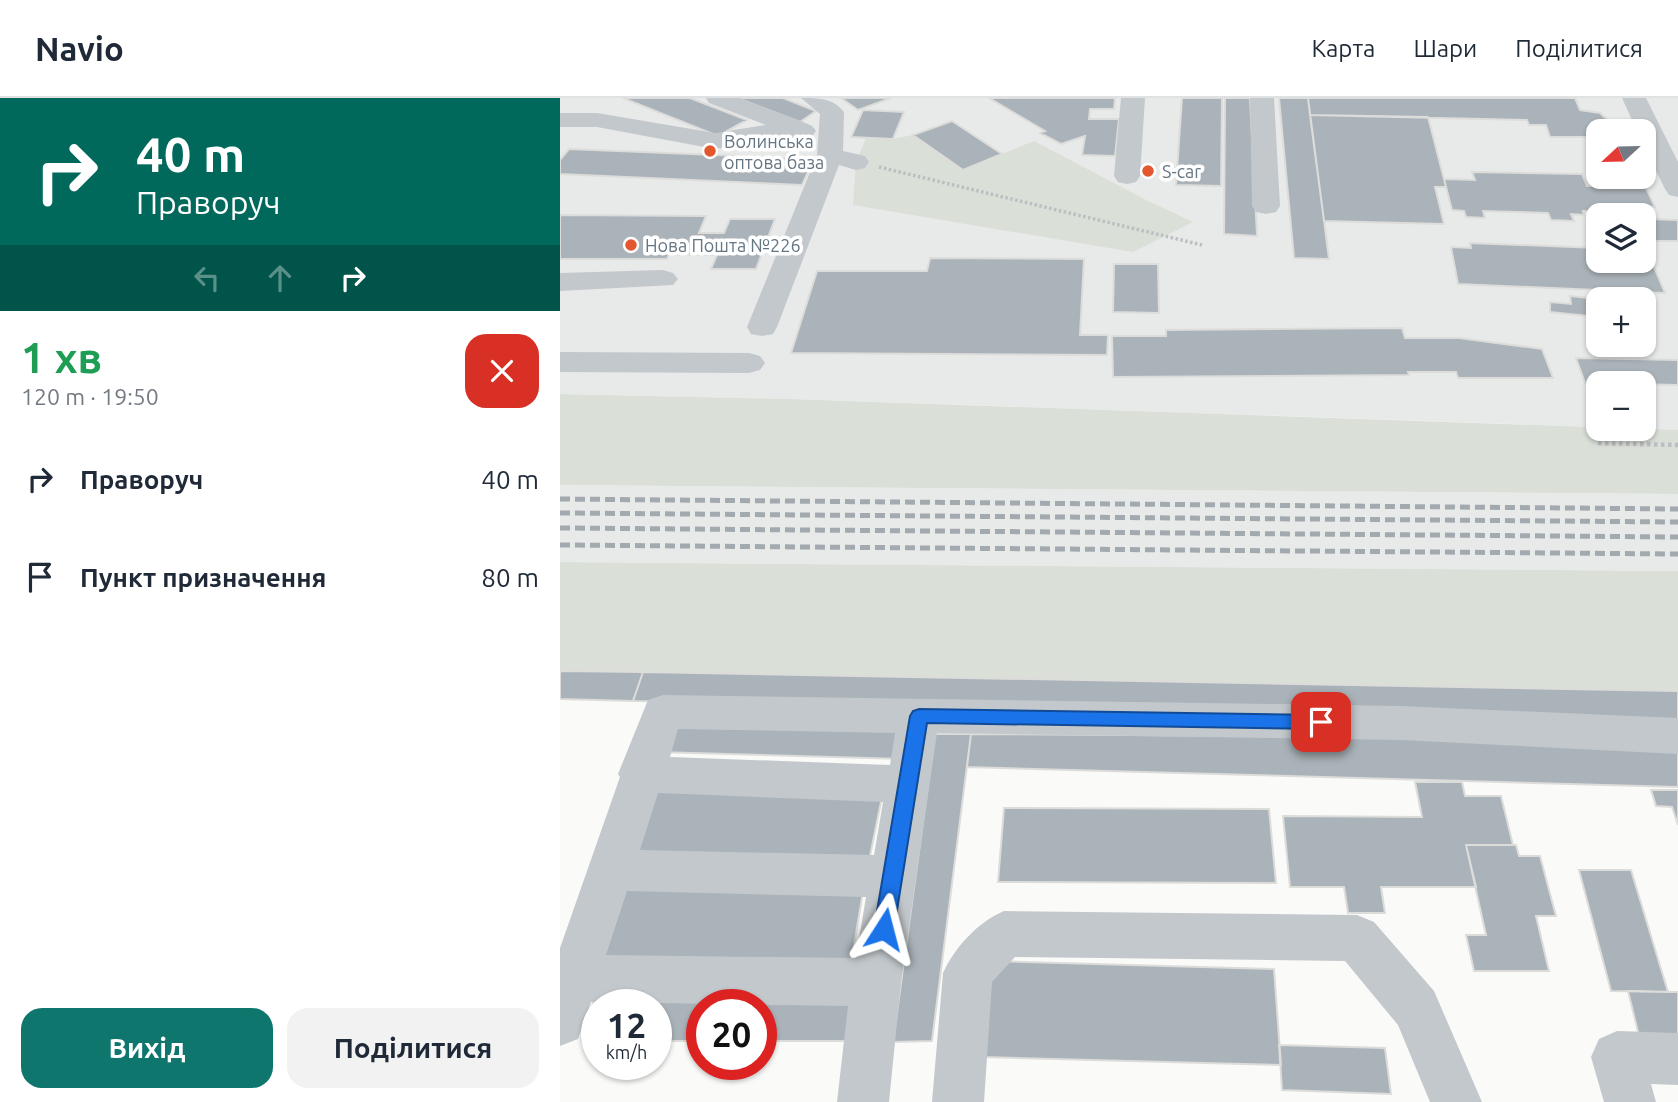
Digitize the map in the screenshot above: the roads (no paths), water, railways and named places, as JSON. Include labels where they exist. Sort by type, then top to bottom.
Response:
[{"type":"street","points":[[718,98],[803,131],[839,153]]},
{"type":"street","points":[[762,327],[839,153],[832,112],[813,98]]},
{"type":"street","points":[[1127,176],[1133,98]]},
{"type":"street","points":[[1262,98],[1266,206]]},
{"type":"street","points":[[1634,98],[1678,189]]},
{"type":"street","points":[[560,120],[597,120],[715,141],[759,133],[803,131]]},
{"type":"street","points":[[560,282],[663,279]]},
{"type":"street","points":[[560,362],[748,363]]},
{"type":"street","points":[[876,982],[568,999],[663,712],[1401,723],[1678,736]]},
{"type":"street","points":[[863,1102],[876,982],[919,716]]},
{"type":"street","points":[[640,775],[907,784]]},
{"type":"street","points":[[610,870],[892,877]]},
{"type":"street","points":[[958,1102],[968,974],[1004,934],[1357,938],[1416,1008],[1456,1102]]},
{"type":"street","points":[[1630,1102],[1617,1058],[1678,1059]]},
{"type":"railway","points":[[560,499],[1678,509]]},
{"type":"railway","points":[[560,513],[1678,522]]},
{"type":"railway","points":[[560,528],[1678,537]]},
{"type":"railway","points":[[560,545],[1678,554]]},
{"type":"place","name":"Волинська оптова база","points":[[710,151]]},
{"type":"place","name":"S-car","points":[[1148,171]]},
{"type":"place","name":"Нова Пошта №226","points":[[631,245]]}]
